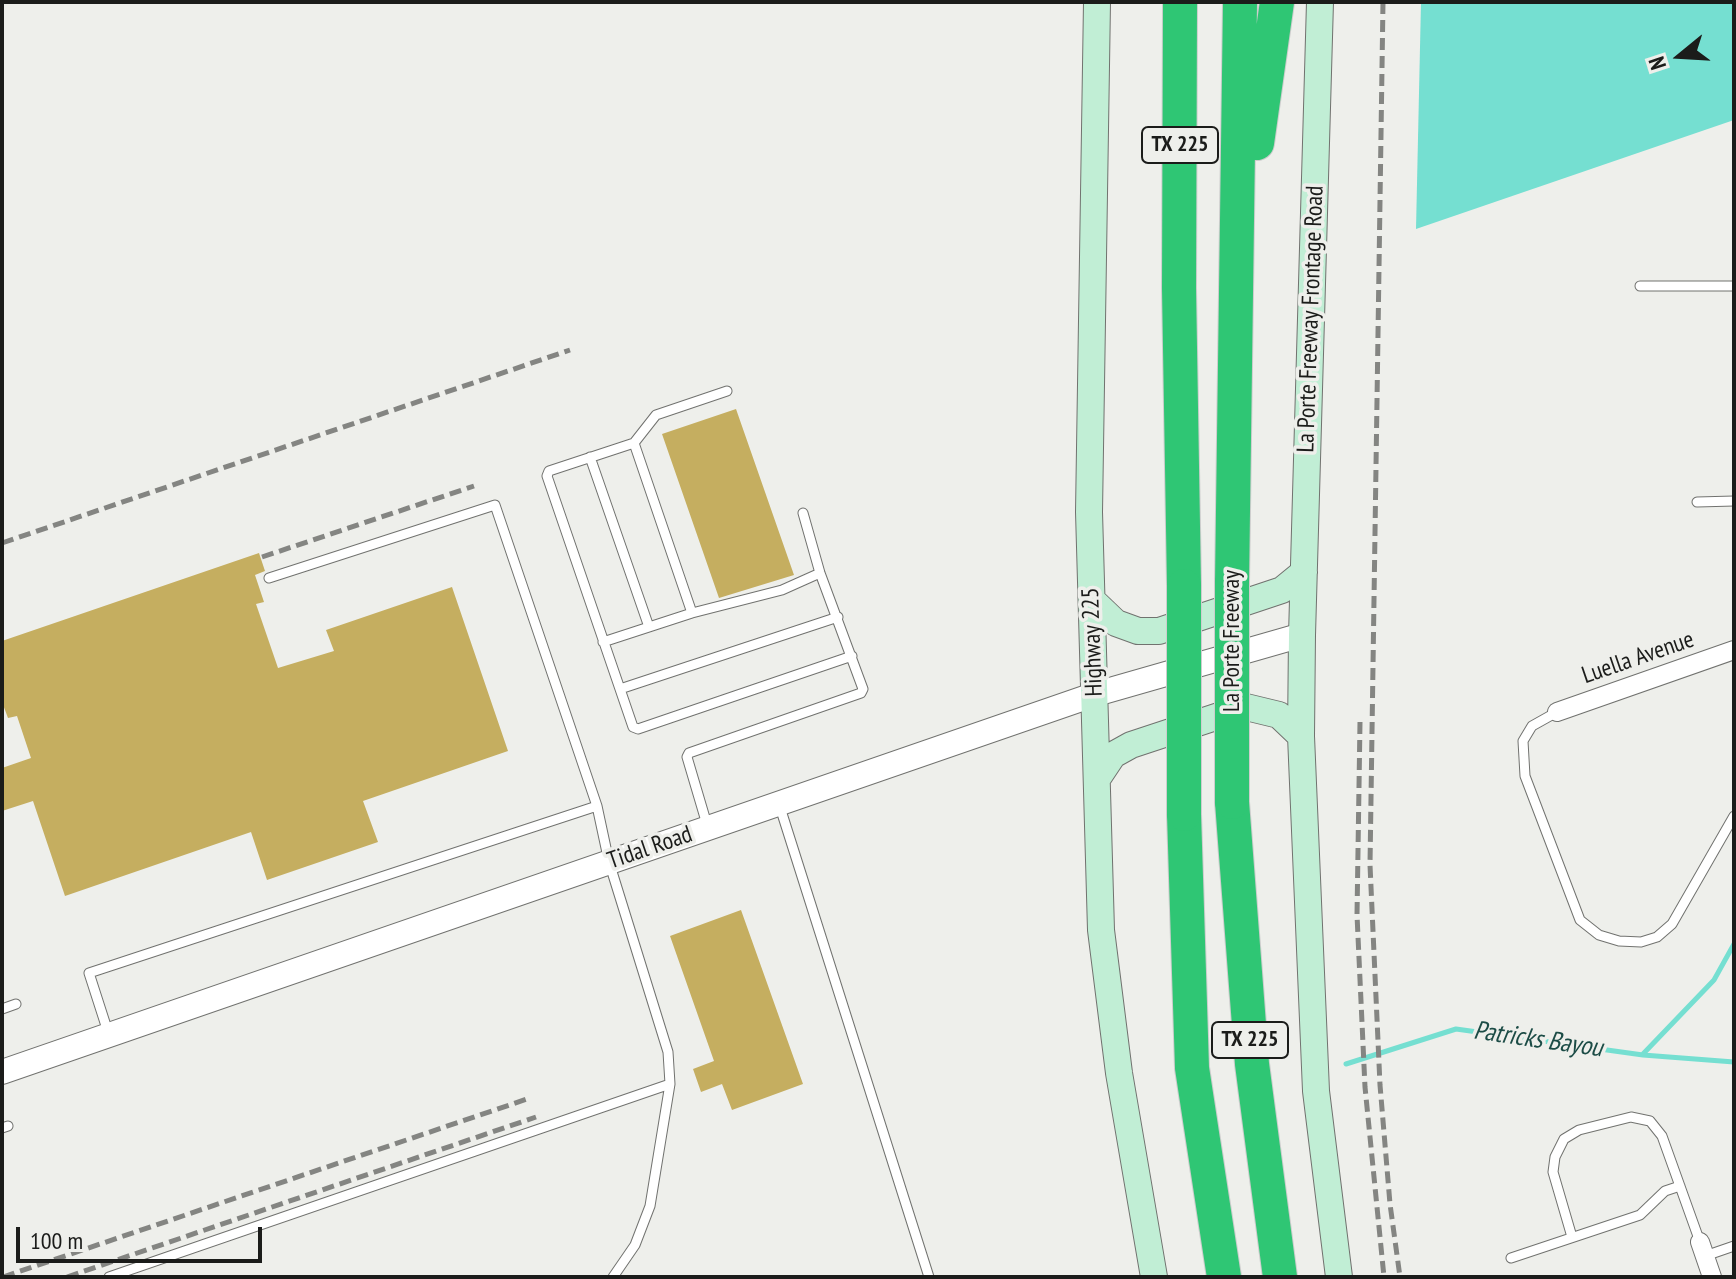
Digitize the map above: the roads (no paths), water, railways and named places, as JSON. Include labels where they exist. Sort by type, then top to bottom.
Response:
[{"type":"highway","points":[[1164,2],[1179,288]]},
{"type":"highway","name":"La Porte Freeway","points":[[1180,2],[1179,288],[1184,814],[1192,1068],[1224,1277]]},
{"type":"highway","name":"La Porte Freeway","points":[[1240,2],[1232,802],[1252,1064],[1280,1277]]},
{"type":"highway","points":[[1238,270],[1277,2]]},
{"type":"main road","name":"Highway 225","points":[[1097,2],[1089,512],[1101,930],[1119,1073],[1154,1277]]},
{"type":"main road","name":"La Porte Freeway Frontage Road","points":[[1302,635],[1320,2]]},
{"type":"main road","points":[[1092,600],[1116,623],[1138,631],[1159,631],[1282,590],[1304,572]]},
{"type":"main road","points":[[1302,635],[1301,736],[1316,1091],[1339,1277]]},
{"type":"main road","points":[[1097,779],[1113,755],[1131,745],[1246,707],[1279,715],[1301,736]]},
{"type":"street","name":"Tidal Road","points":[[2,1072],[1096,694],[1302,635]]},
{"type":"street","name":"Luella Avenue","points":[[1557,712],[1734,650]]},
{"type":"street","points":[[1702,1249],[1712,1277]]},
{"type":"lane","points":[[1640,286],[1734,286]]},
{"type":"lane","points":[[727,391],[656,415],[634,443],[549,471],[547,476],[633,727],[638,729],[852,656]]},
{"type":"lane","points":[[634,443],[692,613]]},
{"type":"lane","points":[[590,457],[649,627]]},
{"type":"lane","points":[[1697,502],[1734,501]]},
{"type":"lane","points":[[269,578],[495,505],[597,806],[609,862],[668,1052],[670,1084],[650,1206],[635,1245],[613,1277]]},
{"type":"lane","points":[[708,828],[687,757],[689,753],[861,693],[863,689],[820,573],[803,513]]},
{"type":"lane","points":[[603,642],[692,613],[782,590],[820,573]]},
{"type":"lane","points":[[620,689],[838,617]]},
{"type":"lane","points":[[1557,712],[1532,726],[1523,741],[1525,776],[1580,920],[1599,935],[1619,941],[1641,942],[1665,931],[1672,924],[1734,816]]},
{"type":"lane","points":[[779,803],[929,1277]]},
{"type":"lane","points":[[109,1035],[89,973],[597,806]]},
{"type":"lane","points":[[2,1009],[16,1004]]},
{"type":"lane","points":[[109,1277],[670,1084]]},
{"type":"lane","points":[[1572,1237],[1553,1172],[1555,1157],[1564,1139],[1579,1130],[1631,1117],[1650,1121],[1662,1136],[1702,1249],[1734,1246]]},
{"type":"lane","points":[[1511,1258],[1640,1215],[1665,1191],[1680,1186]]},
{"type":"water","points":[[1421,2],[1734,2],[1734,120],[1416,229]]},
{"type":"waterway","points":[[1643,1054],[1714,980],[1734,944]]},
{"type":"waterway","name":"Patricks Bayou","points":[[1346,1064],[1456,1029],[1643,1055],[1734,1062]]},
{"type":"railway","points":[[1383,2],[1370,865],[1380,1085],[1400,1277]]},
{"type":"railway","points":[[2,543],[570,350]]},
{"type":"railway","points":[[262,557],[474,486]]},
{"type":"railway","points":[[1360,722],[1357,915],[1365,1087],[1384,1277]]},
{"type":"railway","points":[[3,1277],[530,1098]]},
{"type":"railway","points":[[67,1277],[536,1117]]}]
